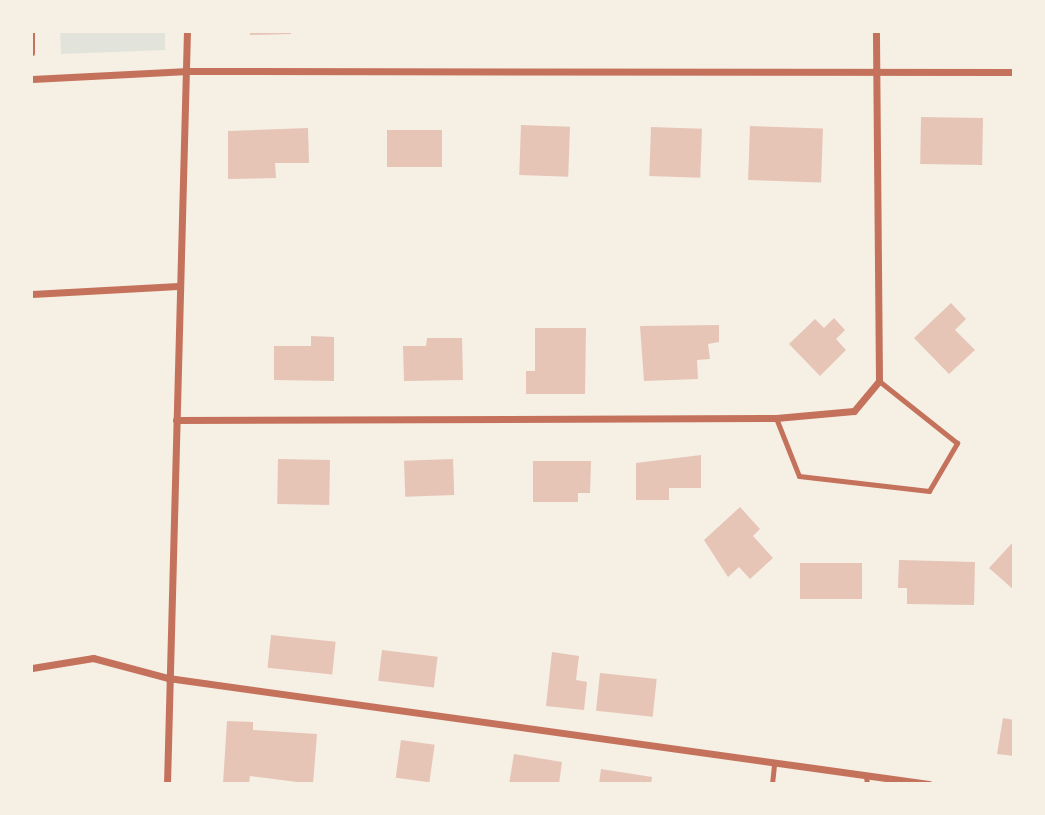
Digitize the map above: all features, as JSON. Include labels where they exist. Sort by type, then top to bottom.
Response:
[{"type":"street","points":[[167,783],[178,286],[188,71],[187,32]]},
{"type":"street","points":[[176,420],[776,418],[841,416],[863,405],[879,382],[881,319],[876,32]]},
{"type":"street","points":[[32,79],[188,71],[1013,72]]},
{"type":"street","points":[[32,294],[178,286]]},
{"type":"street","points":[[32,668],[93,658],[168,678],[866,780],[929,783]]},
{"type":"lane","points":[[32,32],[32,53]]},
{"type":"lane","points":[[776,418],[799,476],[929,491],[957,443],[879,382]]},
{"type":"lane","points":[[772,783],[774,765]]},
{"type":"shaded area","points":[[60,32],[165,32],[165,50],[61,54]]},
{"type":"building","points":[[250,32],[291,32],[291,34],[250,35]]},
{"type":"building","points":[[921,117],[983,118],[982,165],[920,164]]},
{"type":"building","points":[[521,125],[570,127],[568,177],[519,175]]},
{"type":"building","points":[[750,126],[823,129],[821,183],[748,180]]},
{"type":"building","points":[[651,127],[702,129],[700,178],[649,176]]},
{"type":"building","points":[[308,128],[309,163],[275,163],[276,178],[228,179],[228,131]]},
{"type":"building","points":[[387,130],[442,130],[442,167],[387,167]]},
{"type":"building","points":[[951,303],[966,319],[955,330],[975,350],[949,374],[914,338]]},
{"type":"building","points":[[834,318],[845,330],[836,339],[846,350],[820,376],[789,344],[815,319],[824,328]]},
{"type":"building","points":[[719,325],[719,342],[708,344],[710,359],[697,360],[698,379],[644,381],[640,326]]},
{"type":"building","points":[[535,328],[586,328],[585,394],[526,394],[526,371],[535,371]]},
{"type":"building","points":[[311,336],[334,337],[334,381],[274,380],[274,346],[311,346]]},
{"type":"building","points":[[427,338],[462,338],[463,380],[404,381],[403,346],[426,346]]},
{"type":"building","points":[[701,455],[701,488],[669,488],[669,500],[636,500],[636,463]]},
{"type":"building","points":[[278,459],[330,460],[329,505],[277,504]]},
{"type":"building","points":[[453,459],[454,495],[405,497],[404,461]]},
{"type":"building","points":[[533,461],[591,461],[590,493],[578,493],[578,502],[533,502]]},
{"type":"building","points":[[740,507],[760,529],[753,536],[773,558],[750,579],[739,567],[728,577],[704,540]]},
{"type":"building","points":[[1014,541],[1014,590],[989,568]]},
{"type":"building","points":[[899,560],[975,562],[974,605],[907,604],[907,588],[898,588]]},
{"type":"building","points":[[800,563],[862,563],[862,599],[800,599]]},
{"type":"building","points":[[271,635],[336,642],[332,675],[268,668]]},
{"type":"building","points":[[382,650],[438,657],[434,688],[378,681]]},
{"type":"building","points":[[552,652],[579,656],[576,680],[587,682],[584,710],[546,706]]},
{"type":"building","points":[[600,673],[657,679],[653,717],[596,711]]},
{"type":"building","points":[[1003,718],[1014,720],[1014,756],[997,754]]},
{"type":"building","points":[[227,721],[253,722],[253,730],[317,734],[313,784],[250,776],[249,784],[223,784]]},
{"type":"building","points":[[401,740],[435,745],[429,782],[396,778]]},
{"type":"building","points":[[514,754],[562,762],[559,784],[509,784]]},
{"type":"building","points":[[601,769],[652,777],[651,784],[599,784]]}]
